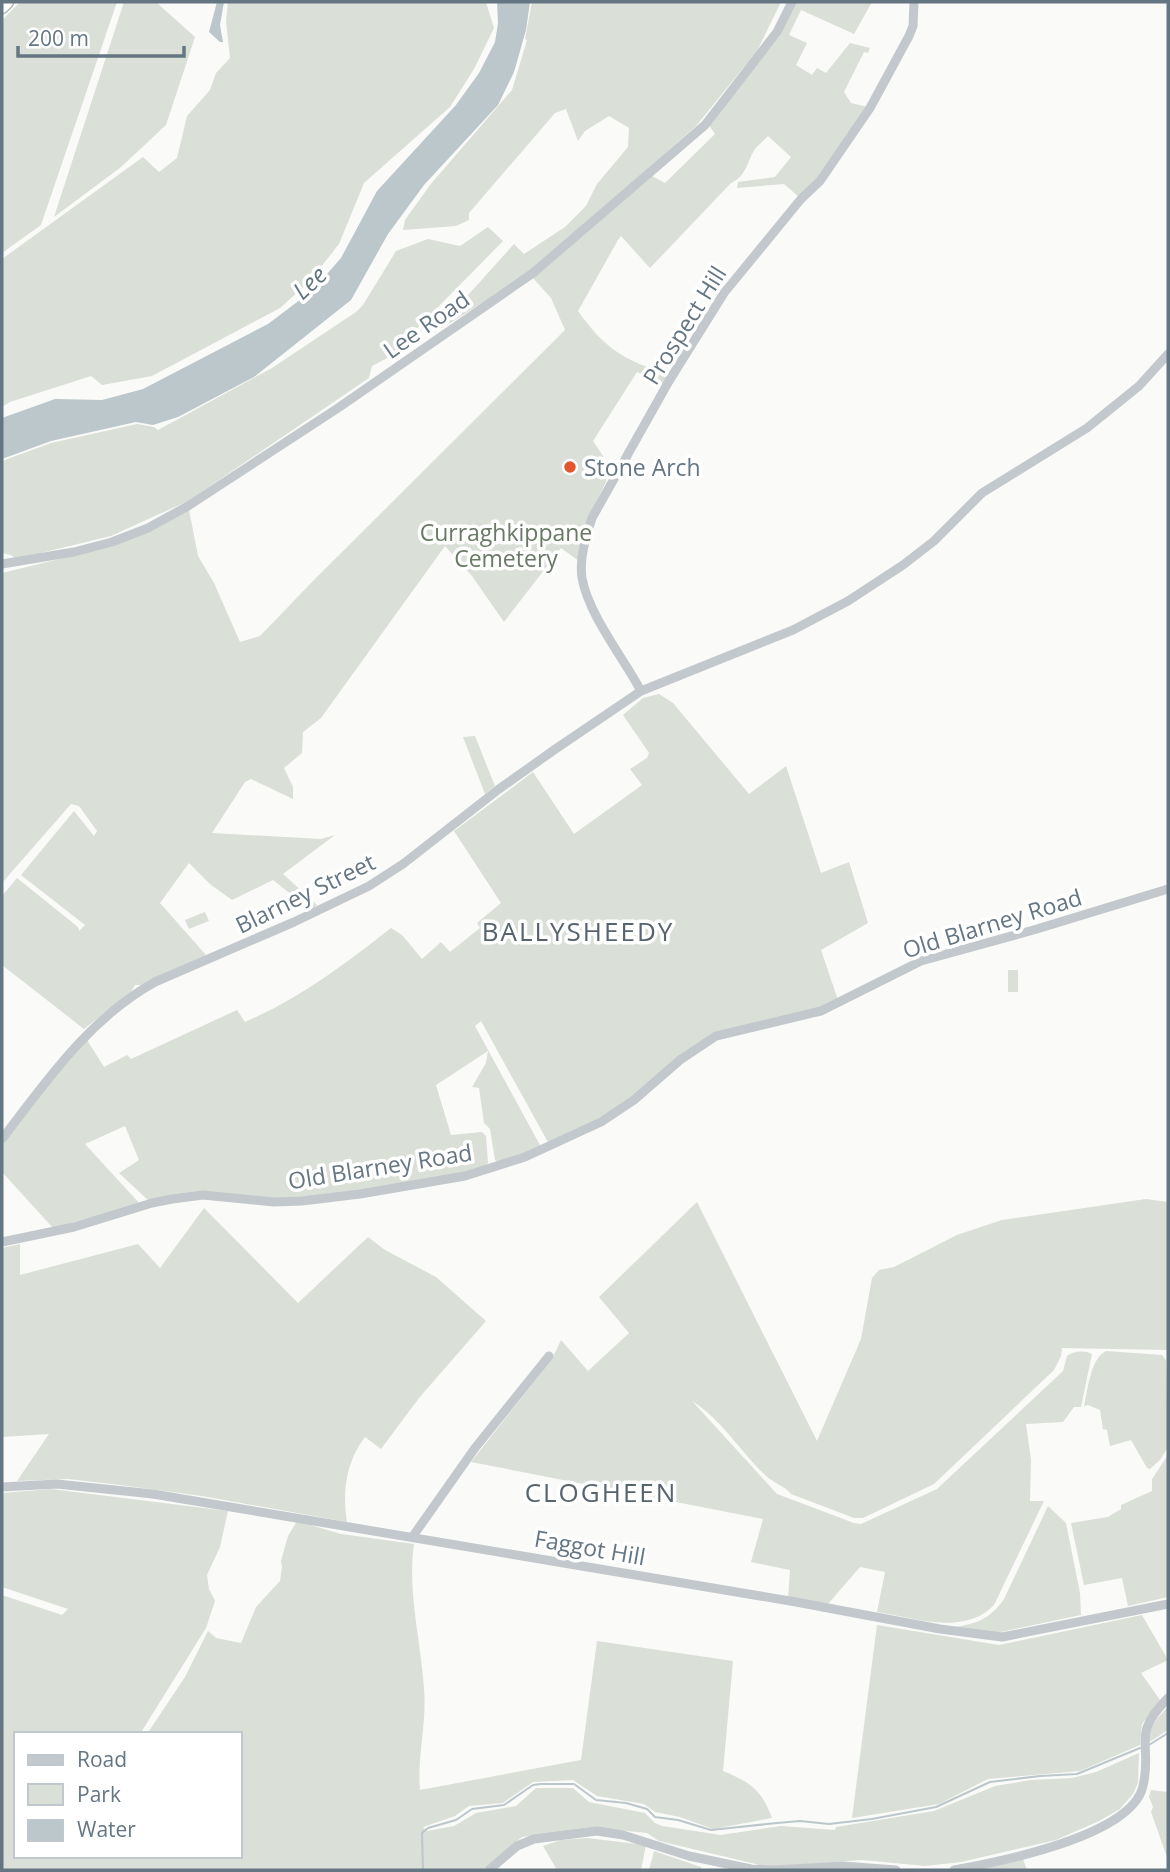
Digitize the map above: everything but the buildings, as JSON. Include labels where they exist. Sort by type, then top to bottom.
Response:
[{"type":"highway","points":[[2,7],[7,2]]},
{"type":"street","name":"Lee Road","points":[[2,564],[74,552],[112,542],[148,528],[188,506],[338,408],[531,274],[705,125],[777,32],[792,2]]},
{"type":"street","name":"Prospect Hill","points":[[641,691],[594,610],[582,579],[585,542],[592,518],[669,381],[724,293],[801,199],[820,181],[870,108],[909,36],[914,17],[914,2]]},
{"type":"street","name":"Blarney Street","points":[[2,1139],[78,1042],[134,993],[369,886],[402,865],[524,771],[641,691],[793,630],[848,601],[934,541],[982,493],[1087,428],[1139,386],[1168,354]]},
{"type":"street","name":"Old Blarney Road","points":[[2,1242],[74,1227],[172,1199],[203,1195],[274,1202],[302,1201],[465,1176],[526,1157],[601,1122],[634,1100],[680,1060],[716,1036],[821,1011],[921,961],[1168,889]]},
{"type":"street","points":[[413,1536],[475,1448],[549,1356]]},
{"type":"street","name":"Faggot Hill","points":[[2,1487],[81,1485],[179,1498],[821,1606],[940,1629],[1002,1637],[1168,1604]]},
{"type":"street","points":[[954,1870],[1031,1853],[1073,1840],[1125,1812],[1143,1790],[1146,1756],[1143,1739],[1146,1727],[1168,1698]]},
{"type":"street","points":[[489,1870],[517,1846],[534,1839],[597,1831],[623,1835],[689,1856],[751,1869],[843,1866],[896,1870]]},
{"type":"green space","points":[[20,2],[117,2],[41,225],[2,253],[2,20]]},
{"type":"green space","points":[[124,2],[156,2],[195,37],[166,125],[121,167],[54,217]]},
{"type":"green space","points":[[228,2],[486,2],[494,28],[474,69],[450,107],[364,183],[339,244],[309,282],[280,308],[152,376],[102,385],[91,376],[2,407],[2,259],[143,157],[159,172],[177,158],[187,116],[210,90],[216,73],[230,58],[226,21]]},
{"type":"green space","points":[[532,2],[781,2],[757,51],[696,126],[530,273],[434,333],[514,244],[524,254],[565,227],[586,206],[597,184],[628,147],[629,128],[609,116],[585,131],[578,141],[566,109],[555,113],[469,213],[469,220],[456,226],[403,230],[405,220],[430,185],[512,90],[527,40],[525,39]]},
{"type":"green space","name":"Curraghkippane Cemetery","points":[[795,2],[872,2],[854,34],[801,10],[789,35],[807,43],[796,65],[812,75],[817,68],[826,73],[850,43],[870,48],[868,53],[864,52],[844,92],[851,103],[868,107],[818,178],[799,197],[784,184],[737,188],[738,182],[775,177],[791,157],[768,136],[755,149],[740,176],[650,268],[621,236],[618,240],[578,311],[607,345],[639,364],[669,375],[665,384],[637,372],[593,441],[603,456],[607,472],[606,482],[593,508],[579,561],[561,548],[504,622],[472,576],[445,546],[321,718],[303,732],[302,753],[284,768],[293,787],[293,799],[251,779],[245,782],[212,833],[321,839],[335,835],[283,874],[317,905],[311,910],[273,880],[232,900],[211,885],[189,863],[160,903],[206,955],[143,985],[135,985],[131,992],[84,1029],[2,965],[2,896],[17,878],[78,927],[79,931],[85,925],[21,875],[74,811],[94,836],[97,831],[79,806],[71,804],[2,883],[2,573],[113,546],[153,530],[189,510],[198,556],[214,583],[240,642],[260,636],[565,330],[551,298],[532,277],[652,176],[665,183],[715,134],[708,124],[779,37]]},
{"type":"green space","points":[[488,227],[503,241],[389,357],[372,366],[369,378],[188,501],[111,536],[16,559],[2,553],[2,461],[51,443],[137,424],[158,430],[272,368],[356,312],[396,251],[428,239],[460,246]]},
{"type":"green space","points":[[659,694],[673,703],[749,794],[786,766],[821,873],[849,862],[868,923],[821,950],[838,1000],[821,1008],[711,1034],[616,1110],[549,1144],[481,1021],[475,1026],[541,1147],[498,1162],[495,1160],[490,1129],[484,1123],[479,1088],[472,1087],[486,1063],[488,1051],[436,1085],[451,1135],[482,1132],[486,1136],[488,1163],[481,1169],[364,1191],[315,1196],[275,1199],[207,1192],[149,1201],[119,1173],[139,1160],[125,1126],[85,1144],[140,1204],[53,1228],[2,1172],[2,1145],[37,1098],[87,1040],[104,1067],[127,1055],[131,1059],[237,1010],[245,1022],[303,992],[391,928],[402,935],[422,959],[441,942],[450,952],[480,928],[477,923],[501,903],[454,831],[533,772],[574,834],[642,785],[630,769],[647,758],[649,753],[623,715],[643,698]]},
{"type":"green space","points":[[475,736],[495,786],[485,794],[463,737]]},
{"type":"green space","points":[[205,912],[209,921],[189,929],[185,920]]},
{"type":"green space","points":[[1008,970],[1018,970],[1018,992],[1008,992]]},
{"type":"green space","points":[[1146,1199],[1168,1202],[1168,1350],[1062,1348],[1054,1370],[934,1484],[863,1518],[854,1518],[791,1494],[765,1475],[721,1426],[692,1401],[777,1494],[861,1524],[937,1489],[1063,1371],[1067,1356],[1079,1352],[1092,1354],[1081,1407],[1074,1407],[1063,1422],[1026,1424],[1031,1460],[1030,1501],[1044,1501],[994,1605],[969,1620],[923,1621],[877,1612],[885,1572],[860,1567],[828,1604],[788,1598],[790,1570],[751,1562],[763,1519],[471,1462],[552,1359],[561,1340],[588,1371],[629,1333],[599,1297],[697,1202],[817,1441],[861,1339],[872,1278],[879,1270],[894,1267],[957,1235],[1002,1220]]},
{"type":"green space","points":[[204,1208],[298,1303],[368,1237],[385,1250],[436,1277],[486,1321],[419,1398],[381,1449],[365,1437],[353,1456],[347,1477],[347,1522],[202,1496],[120,1485],[68,1479],[17,1481],[49,1434],[2,1437],[2,1248],[20,1244],[20,1275],[138,1244],[160,1268]]},
{"type":"green space","points":[[1106,1351],[1162,1355],[1166,1360],[1168,1447],[1150,1469],[1131,1440],[1110,1446],[1107,1430],[1103,1429],[1100,1410],[1084,1406],[1093,1368]]},
{"type":"green space","points":[[1168,1455],[1168,1597],[1128,1606],[1122,1578],[1084,1585],[1071,1523],[1108,1517],[1121,1509],[1121,1505],[1152,1491],[1152,1479]]},
{"type":"green space","points":[[51,1489],[228,1511],[220,1547],[207,1575],[209,1589],[215,1601],[206,1628],[141,1732],[14,1732],[14,1858],[242,1858],[242,1732],[148,1732],[185,1677],[208,1631],[216,1638],[241,1643],[256,1607],[280,1581],[281,1561],[288,1536],[297,1521],[341,1534],[414,1544],[413,1598],[425,1702],[420,1790],[581,1760],[597,1641],[733,1661],[723,1771],[754,1788],[764,1800],[772,1818],[713,1829],[680,1817],[655,1812],[644,1804],[597,1796],[573,1780],[533,1782],[503,1803],[469,1806],[455,1816],[423,1827],[427,1831],[454,1826],[476,1813],[516,1806],[536,1788],[573,1788],[589,1802],[645,1813],[662,1826],[721,1835],[781,1826],[835,1830],[836,1827],[934,1811],[995,1786],[1031,1780],[1072,1778],[1096,1772],[1139,1753],[1138,1783],[1133,1794],[1120,1809],[1056,1840],[961,1862],[925,1866],[862,1860],[768,1867],[659,1841],[647,1833],[597,1828],[522,1837],[482,1870],[2,1870],[2,1595],[62,1615],[68,1609],[2,1587],[2,1493]]},
{"type":"green space","points":[[1048,1506],[1066,1523],[1080,1593],[1081,1615],[996,1633],[951,1628],[981,1620],[993,1612],[1004,1599]]},
{"type":"green space","points":[[1142,1615],[1168,1660],[1141,1673],[1160,1700],[1142,1724],[1140,1745],[1080,1771],[988,1779],[939,1804],[852,1818],[877,1625],[999,1645]]},
{"type":"green space","points":[[1168,1707],[1168,1730],[1148,1743],[1151,1727]]},
{"type":"green space","points":[[1151,1790],[1168,1792],[1168,1860],[1151,1812]]},
{"type":"green space","points":[[587,1838],[646,1845],[641,1870],[557,1870],[543,1846],[561,1840]]},
{"type":"green space","points":[[654,1851],[701,1867],[701,1870],[649,1870]]},
{"type":"green space","points":[[1023,1859],[1027,1870],[974,1870]]},
{"type":"water","points":[[217,2],[224,2],[220,25],[223,42],[209,32]]},
{"type":"water","points":[[497,2],[530,2],[526,30],[514,72],[498,105],[424,185],[388,234],[351,300],[254,377],[178,417],[153,425],[136,422],[51,441],[2,459],[2,418],[55,399],[102,400],[143,389],[268,324],[313,290],[341,258],[377,191],[456,105],[479,73],[495,42]]},
{"type":"waterway","points":[[1149,1745],[1168,1733]]},
{"type":"waterway","points":[[423,1870],[422,1833],[428,1828],[456,1820],[472,1809],[504,1805],[533,1785],[574,1784],[596,1800],[626,1803],[647,1809],[655,1817],[678,1820],[711,1830],[800,1821],[829,1824],[936,1807],[990,1782],[1077,1774],[1140,1748]]},
{"type":"place","name":"Stone Arch","points":[[570,467]]},
{"type":"district","name":"BALLYSHEEDY","points":[[578,931]]},
{"type":"district","name":"CLOGHEEN","points":[[601,1492]]},
{"type":"water label","name":"Lee","points":[[309,282]]}]
